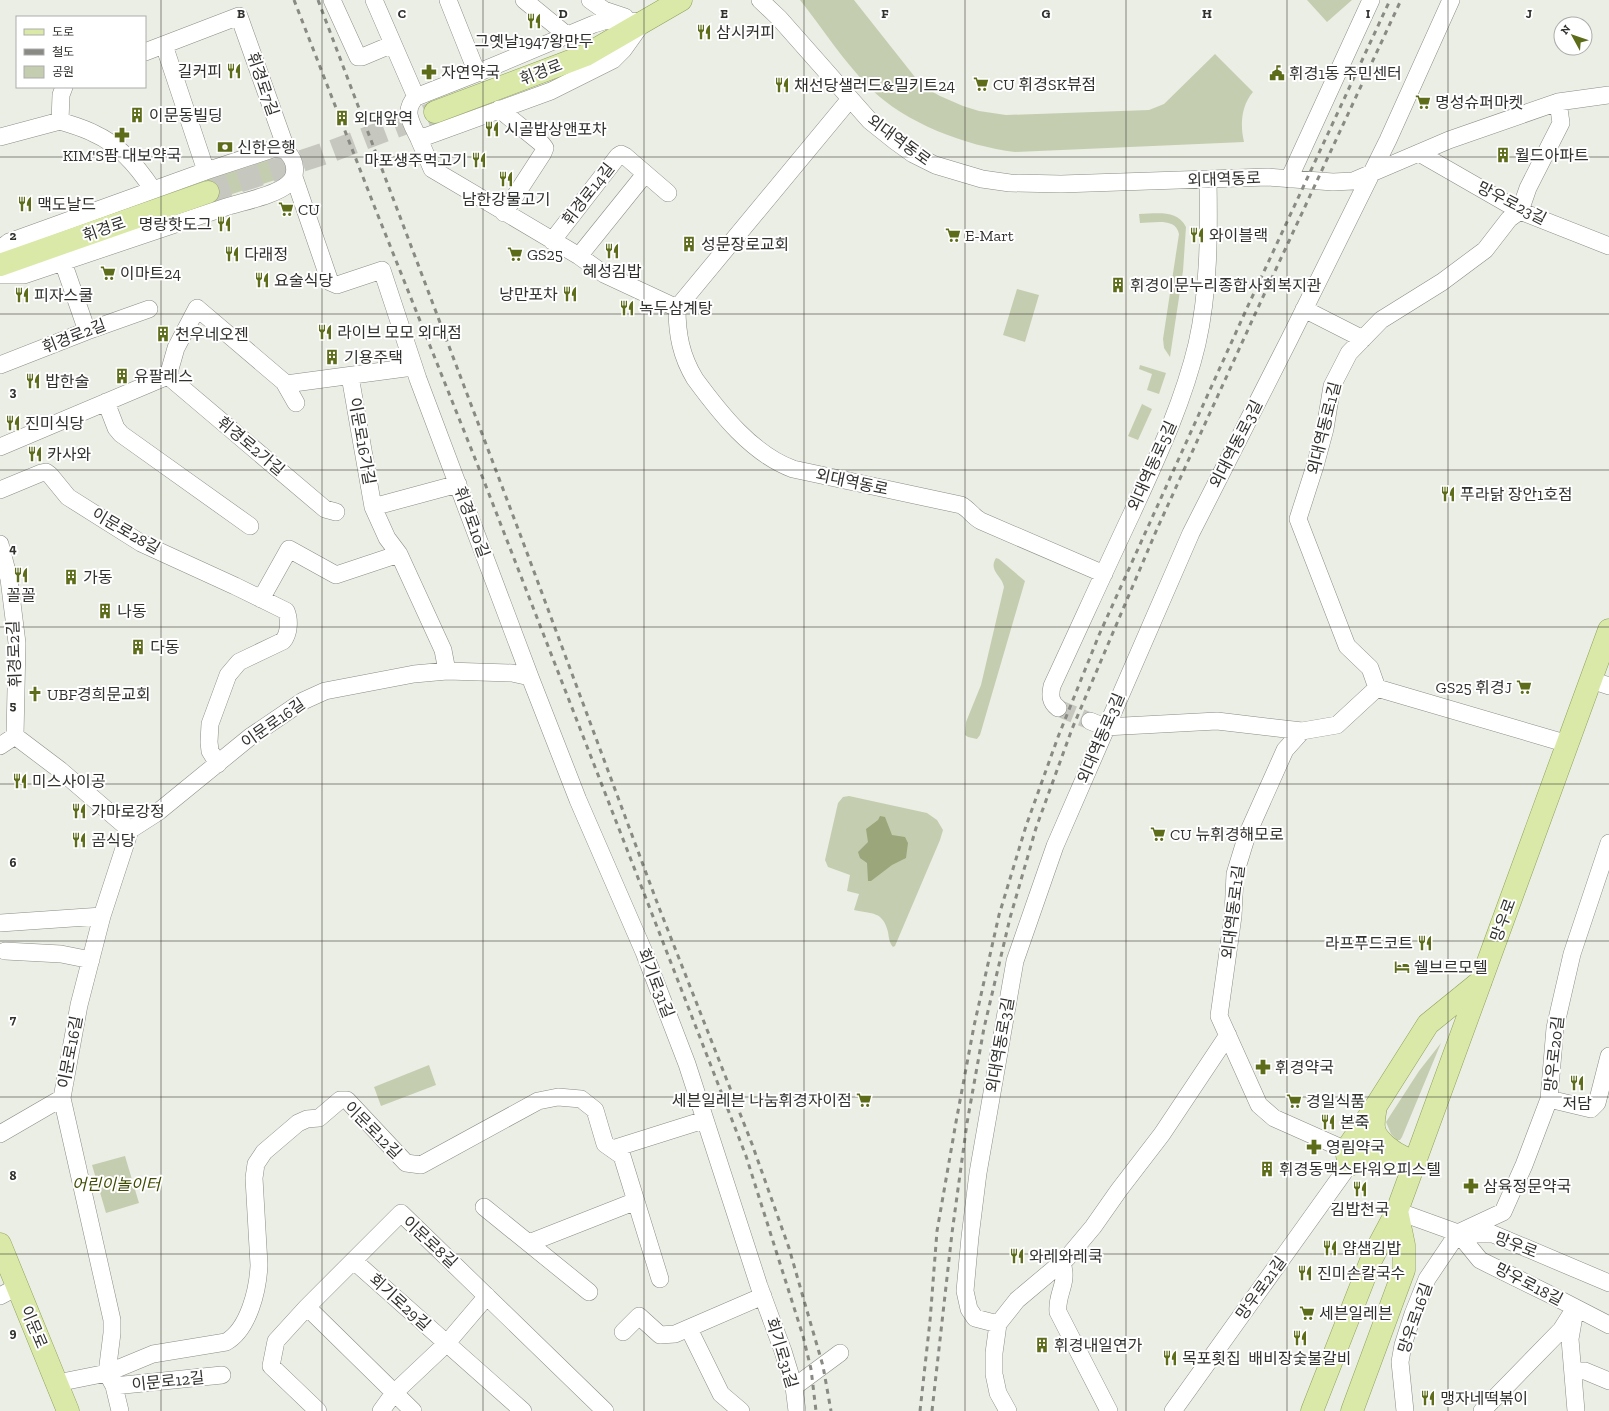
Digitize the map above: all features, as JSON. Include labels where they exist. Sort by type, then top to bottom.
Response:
[{"type":"main road","name":"휘경로","points":[[435,112],[586,55],[681,0]]},
{"type":"main road","name":"휘경로","points":[[0,265],[208,192]]},
{"type":"main road","name":"망우로","points":[[1312,1411],[1372,1258],[1397,1211],[1406,1158],[1481,981],[1568,744],[1600,683],[1609,630]]},
{"type":"main road","points":[[1406,1158],[1347,1158],[1376,1106],[1428,1024],[1481,981]]},
{"type":"main road","points":[[1376,1106],[1373,1120],[1374,1130],[1379,1137],[1406,1158]]},
{"type":"main road","points":[[1352,1411],[1404,1270],[1404,1245],[1397,1211]]},
{"type":"main road","name":"이문로","points":[[0,1244],[8,1291],[57,1383],[68,1411]]},
{"type":"street","points":[[332,0],[358,57],[362,57],[393,44]]},
{"type":"street","points":[[374,0],[416,98]]},
{"type":"street","points":[[448,0],[477,73]]},
{"type":"street","points":[[524,0],[568,36]]},
{"type":"street","points":[[590,0],[604,10],[642,22]]},
{"type":"street","name":"외대역동로","points":[[760,0],[779,18],[870,121],[913,154],[935,165],[982,179],[1010,183],[1061,184],[1268,177],[1333,182],[1353,181],[1450,140],[1558,102],[1609,95]]},
{"type":"street","points":[[1288,179],[1371,0]]},
{"type":"street","name":"외대역동로3길","points":[[998,1324],[975,1318],[969,1309],[965,1291],[968,1251],[978,1173],[1015,961],[1055,846],[1191,533],[1388,140],[1451,0]]},
{"type":"street","name":"휘경로7길","points":[[164,45],[239,16],[286,151],[294,165],[294,177]]},
{"type":"street","points":[[604,21],[642,22],[617,57],[551,90],[419,138],[408,113],[409,106],[416,98],[604,21]]},
{"type":"street","points":[[146,52],[164,45],[206,171]]},
{"type":"street","points":[[60,122],[64,88]]},
{"type":"street","points":[[579,256],[604,274],[677,308],[850,99]]},
{"type":"street","name":"외대역동로1길","points":[[1377,688],[1370,668],[1347,646],[1298,519],[1323,437],[1332,386],[1349,353],[1381,320],[1442,282],[1485,250],[1509,219],[1520,211],[1528,188],[1561,123],[1558,102]]},
{"type":"street","points":[[499,109],[545,148],[504,212]]},
{"type":"street","points":[[0,137],[60,122],[83,129],[106,139],[135,165],[153,190]]},
{"type":"street","name":"휘경로14길","points":[[419,138],[432,169],[579,256],[645,174]]},
{"type":"street","points":[[0,249],[9,242],[206,171],[273,149],[282,149],[286,151]]},
{"type":"street","name":"망우로23길","points":[[1419,153],[1520,211],[1609,246]]},
{"type":"street","name":"휘경로14길","points":[[552,241],[621,154],[668,192]]},
{"type":"street","points":[[0,276],[24,276],[224,207],[277,191],[289,184],[294,177]]},
{"type":"street","name":"휘경로10길","points":[[294,177],[328,279],[332,284],[337,285],[382,270],[414,367],[530,677]]},
{"type":"street","name":"외대역동로5길","points":[[1058,708],[1052,703],[1052,686],[1104,574],[1176,411],[1189,375],[1197,344],[1203,309],[1208,257],[1208,179]]},
{"type":"street","points":[[63,262],[87,331]]},
{"type":"street","points":[[0,447],[168,376],[176,348],[197,308],[286,384],[296,403]]},
{"type":"street","name":"외대역동로","points":[[677,308],[677,325],[680,346],[689,370],[743,436],[776,461],[793,469],[961,505],[981,521],[1104,574]]},
{"type":"street","name":"휘경로2길","points":[[0,365],[87,331],[149,309]]},
{"type":"street","points":[[1304,309],[1363,339]]},
{"type":"street","points":[[286,384],[414,367]]},
{"type":"street","name":"휘경로2가길","points":[[168,376],[325,508],[336,512]]},
{"type":"street","name":"이문로16가길","points":[[350,376],[373,507],[387,538],[399,554],[443,650],[447,671]]},
{"type":"street","points":[[106,402],[116,428],[121,434],[250,526]]},
{"type":"street","name":"이문로28길","points":[[0,490],[46,472],[68,497],[141,543],[286,611],[288,616],[287,634],[281,642],[239,662],[228,675],[210,724],[210,751],[218,764]]},
{"type":"street","name":"이문로16가길","points":[[373,507],[458,484]]},
{"type":"street","name":"휘경로2길","points":[[0,544],[9,579],[17,643],[15,736]]},
{"type":"street","points":[[261,599],[289,549],[336,575],[399,554]]},
{"type":"street","name":"이문로16길","points":[[0,1134],[62,1098],[79,1005],[90,960],[102,916],[130,830],[158,812],[250,737],[303,701],[324,691],[414,674],[447,671],[506,673],[530,677]]},
{"type":"street","name":"회기로31길","points":[[530,677],[578,800],[644,952],[687,1064],[704,1120],[783,1351],[794,1387],[797,1411]]},
{"type":"street","points":[[1090,721],[1106,728],[1217,721],[1302,731],[1337,725],[1377,688],[1568,744]]},
{"type":"street","name":"외대역동로1길","points":[[1302,731],[1285,750],[1247,836],[1235,874],[1234,916],[1219,1016],[1259,1105],[1274,1118],[1347,1158]]},
{"type":"street","points":[[0,746],[15,736],[60,770],[130,830]]},
{"type":"street","name":"망우로20길","points":[[1458,1233],[1503,1212],[1524,1165],[1549,1099],[1555,1028],[1572,954],[1609,843]]},
{"type":"street","points":[[0,923],[102,916]]},
{"type":"street","points":[[6,951],[61,954],[90,960]]},
{"type":"street","points":[[1008,1411],[998,1393],[994,1374],[993,1361],[998,1324],[1016,1300],[1062,1263],[1093,1227],[1162,1134],[1228,1034]]},
{"type":"street","points":[[1549,1099],[1591,1109],[1597,1103],[1609,1056]]},
{"type":"street","name":"이문로12길","points":[[110,1380],[153,1354],[226,1342],[236,1334],[245,1320],[257,1288],[259,1265],[254,1178],[256,1164],[264,1152],[298,1123],[307,1119],[319,1118],[340,1100],[347,1100],[406,1162],[421,1165],[538,1101],[558,1097],[582,1099],[595,1110],[605,1144],[622,1156],[660,1279]]},
{"type":"street","name":"이문로12길","points":[[62,1098],[112,1320],[110,1380],[120,1411]]},
{"type":"street","points":[[612,1149],[704,1120]]},
{"type":"street","name":"망우로21길","points":[[1173,1411],[1347,1158]]},
{"type":"street","points":[[529,1243],[636,1201]]},
{"type":"street","points":[[484,1207],[589,1292]]},
{"type":"street","name":"망우로","points":[[1397,1211],[1458,1233],[1494,1234],[1609,1283]]},
{"type":"street","name":"이문로8길","points":[[318,1411],[271,1366],[276,1341],[307,1307],[401,1212],[605,1411]]},
{"type":"street","name":"망우로18길","points":[[1458,1233],[1480,1260],[1609,1326]]},
{"type":"street","name":"망우로16길","points":[[1405,1411],[1400,1362],[1403,1345],[1427,1279],[1458,1233]]},
{"type":"street","name":"회기로29길","points":[[354,1260],[438,1337],[447,1343]]},
{"type":"street","points":[[1062,1263],[1065,1277],[1058,1305],[1058,1312],[1110,1411]]},
{"type":"street","name":"회기로29길","points":[[381,1411],[394,1393],[447,1343],[487,1296]]},
{"type":"street","name":"회기로31길","points":[[623,1332],[639,1316],[660,1335],[676,1334],[763,1296]]},
{"type":"street","points":[[307,1307],[413,1411]]},
{"type":"street","points":[[1575,1308],[1570,1339],[1576,1411]]},
{"type":"street","points":[[1482,1411],[1561,1330],[1575,1308]]},
{"type":"street","points":[[689,1328],[721,1394],[741,1411]]},
{"type":"street","points":[[447,1343],[523,1411]]},
{"type":"street","points":[[794,1387],[840,1353]]},
{"type":"street","points":[[1572,1370],[1585,1371],[1609,1381]]},
{"type":"street","name":"이문로12길","points":[[57,1383],[222,1375]]},
{"type":"green space","points":[[800,0],[854,0],[922,86],[963,106],[979,111],[1006,115],[1149,110],[1164,104],[1215,54],[1253,92],[1246,103],[1242,116],[1244,142],[1015,152],[996,149],[957,138],[918,122],[884,101],[860,78]]},
{"type":"green space","points":[[1307,0],[1352,0],[1327,22]]},
{"type":"green space","points":[[272,159],[278,179],[214,200],[207,180]]},
{"type":"green space","points":[[1159,213],[1172,215],[1182,221],[1186,227],[1183,271],[1170,357],[1164,348],[1163,339],[1179,234],[1177,229],[1169,223],[1140,223],[1139,214]]},
{"type":"green space","points":[[1017,289],[1039,295],[1025,342],[1003,335]]},
{"type":"green space","points":[[1140,365],[1166,373],[1159,394],[1147,390],[1152,374],[1139,369]]},
{"type":"green space","points":[[1142,404],[1152,409],[1138,440],[1128,436]]},
{"type":"green space","points":[[996,558],[1025,581],[980,735],[977,739],[965,735],[966,722],[981,685],[1004,587],[1001,579],[994,570],[994,562]]},
{"type":"green space","points":[[849,796],[927,813],[937,820],[943,830],[895,946],[893,947],[890,942],[886,925],[880,917],[871,913],[854,910],[859,894],[847,891],[850,875],[828,867],[825,860],[838,803],[843,797]]},
{"type":"green space","points":[[1441,1043],[1402,1137],[1400,1140],[1397,1140],[1391,1134],[1386,1122],[1419,1071]]},
{"type":"green space","points":[[429,1065],[436,1085],[381,1106],[374,1087]]},
{"type":"green space","name":"어린이놀이터","points":[[125,1156],[139,1203],[106,1213],[92,1165]]},
{"type":"shaded area","points":[[880,816],[885,817],[892,835],[905,837],[908,843],[906,858],[892,865],[871,881],[868,881],[867,863],[860,858],[858,852],[868,842],[866,829],[878,820]]},
{"type":"tunnel","points":[[208,192],[332,151],[435,112]]},
{"type":"tunnel","points":[[1058,708],[1090,721]]},
{"type":"railway","points":[[294,0],[482,476],[746,1156],[803,1336],[811,1369],[816,1411]]},
{"type":"railway","points":[[318,0],[520,534],[658,905],[752,1144],[789,1248],[823,1366],[831,1411]]},
{"type":"railway","points":[[920,1411],[930,1321],[937,1231],[956,1122],[974,1026],[999,915],[1026,826],[1058,737],[1099,635],[1247,308],[1390,0]]},
{"type":"railway","points":[[932,1411],[952,1233],[967,1123],[984,1028],[1010,918],[1036,828],[1072,729],[1157,529],[1401,0]]},
{"type":"place","name":"그옛날1947왕만두","points":[[534,21]]},
{"type":"place","name":"삼시커피","points":[[704,32]]},
{"type":"place","name":"길커피","points":[[234,71]]},
{"type":"place","name":"자연약국","points":[[429,72]]},
{"type":"place","name":"휘경1동 주민센터","points":[[1277,73]]},
{"type":"place","name":"CU 휘경SK뷰점","points":[[981,84]]},
{"type":"place","name":"채선당샐러드&밀키트24","points":[[782,85]]},
{"type":"place","name":"명성슈퍼마켓","points":[[1423,102]]},
{"type":"place","name":"이문동빌딩","points":[[137,115]]},
{"type":"place","name":"외대앞역","points":[[342,118]]},
{"type":"place","name":"시골밥상앤포차","points":[[492,129]]},
{"type":"place","name":"KIM'S팜 대보약국","points":[[122,135]]},
{"type":"place","name":"신한은행","points":[[225,147]]},
{"type":"place","name":"월드아파트","points":[[1503,155]]},
{"type":"place","name":"마포생주먹고기","points":[[479,160]]},
{"type":"place","name":"남한강물고기","points":[[506,179]]},
{"type":"place","name":"맥도날드","points":[[25,204]]},
{"type":"place","name":"CU","points":[[286,209]]},
{"type":"place","name":"명랑핫도그","points":[[224,224]]},
{"type":"place","name":"E-Mart","points":[[953,235]]},
{"type":"place","name":"와이블랙","points":[[1197,235]]},
{"type":"place","name":"성문장로교회","points":[[689,244]]},
{"type":"place","name":"혜성김밥","points":[[612,251]]},
{"type":"place","name":"다래정","points":[[232,254]]},
{"type":"place","name":"GS25","points":[[515,254]]},
{"type":"place","name":"이마트24","points":[[108,273]]},
{"type":"place","name":"요술식당","points":[[262,280]]},
{"type":"place","name":"휘경이문누리종합사회복지관","points":[[1118,285]]},
{"type":"place","name":"낭만포차","points":[[570,294]]},
{"type":"place","name":"피자스쿨","points":[[22,295]]},
{"type":"place","name":"녹두삼계탕","points":[[627,308]]},
{"type":"place","name":"라이브 모모 외대점","points":[[325,332]]},
{"type":"place","name":"천우네오젠","points":[[163,334]]},
{"type":"place","name":"기용주택","points":[[332,357]]},
{"type":"place","name":"유팔레스","points":[[122,376]]},
{"type":"place","name":"밥한술","points":[[33,381]]},
{"type":"place","name":"진미식당","points":[[13,423]]},
{"type":"place","name":"카사와","points":[[35,454]]},
{"type":"place","name":"푸라닭 장안1호점","points":[[1448,494]]},
{"type":"place","name":"꼴꼴","points":[[21,575]]},
{"type":"place","name":"가동","points":[[71,577]]},
{"type":"place","name":"나동","points":[[105,611]]},
{"type":"place","name":"다동","points":[[138,647]]},
{"type":"place","name":"GS25 휘경J","points":[[1524,687]]},
{"type":"place","name":"UBF경희문교회","points":[[35,694]]},
{"type":"place","name":"미스사이공","points":[[20,781]]},
{"type":"place","name":"가마로강정","points":[[79,811]]},
{"type":"place","name":"CU 뉴휘경해모로","points":[[1158,834]]},
{"type":"place","name":"곰식당","points":[[79,840]]},
{"type":"place","name":"라프푸드코트","points":[[1425,943]]},
{"type":"place","name":"쉘브르모텔","points":[[1402,967]]},
{"type":"place","name":"휘경약국","points":[[1263,1067]]},
{"type":"place","name":"저담","points":[[1577,1083]]},
{"type":"place","name":"세븐일레븐 나눔휘경자이점","points":[[864,1100]]},
{"type":"place","name":"경일식품","points":[[1294,1101]]},
{"type":"place","name":"본죽","points":[[1328,1122]]},
{"type":"place","name":"영림약국","points":[[1314,1147]]},
{"type":"place","name":"휘경동맥스타워오피스텔","points":[[1267,1169]]},
{"type":"place","name":"삼육정문약국","points":[[1471,1186]]},
{"type":"place","name":"김밥천국","points":[[1360,1189]]},
{"type":"place","name":"얌샘김밥","points":[[1330,1248]]},
{"type":"place","name":"와레와레쿡","points":[[1017,1256]]},
{"type":"place","name":"진미손칼국수","points":[[1305,1273]]},
{"type":"place","name":"세븐일레븐","points":[[1307,1313]]},
{"type":"place","name":"배비장숯불갈비","points":[[1300,1338]]},
{"type":"place","name":"휘경내일연가","points":[[1042,1345]]},
{"type":"place","name":"목포횟집","points":[[1170,1358]]},
{"type":"place","name":"맹자네떡볶이","points":[[1428,1398]]}]
